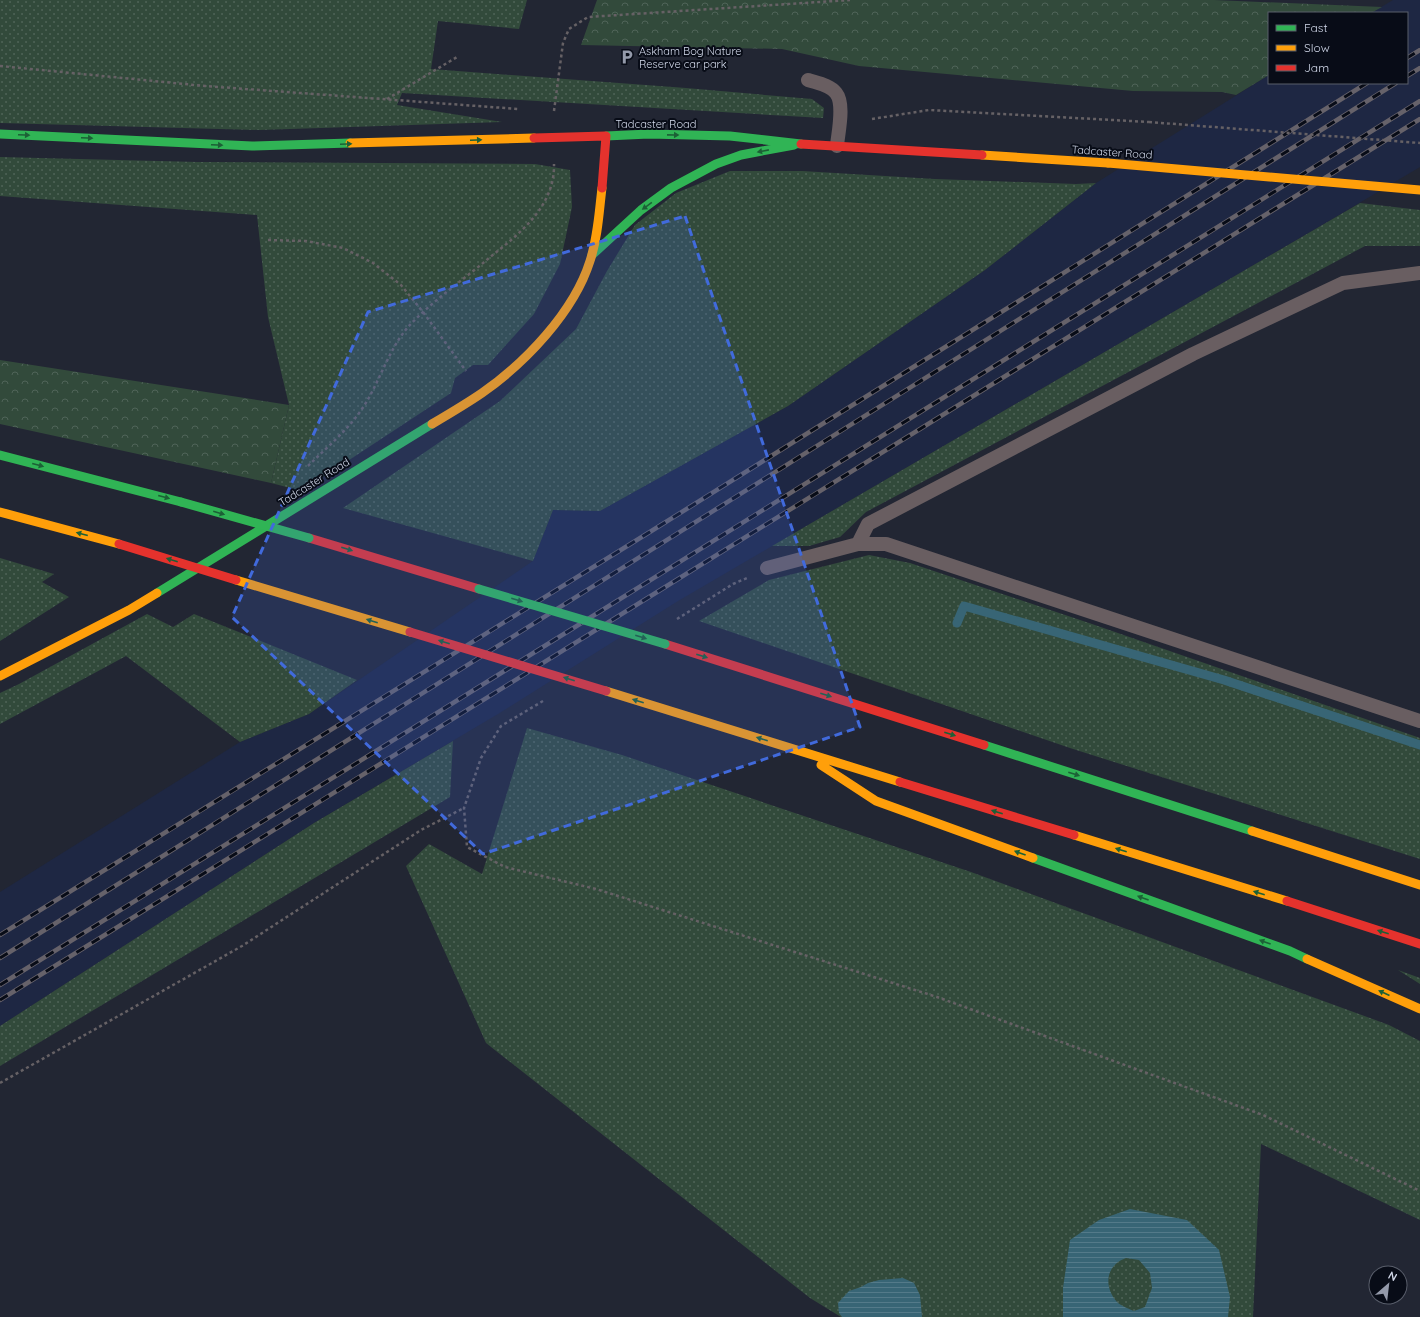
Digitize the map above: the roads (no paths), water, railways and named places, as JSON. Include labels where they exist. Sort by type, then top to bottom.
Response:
[{"type":"main road","points":[[0,134],[252,146],[606,136]]},
{"type":"main road","name":"Tadcaster Road","points":[[0,676],[129,610],[482,393],[519,363],[546,336],[566,310],[584,278],[592,255],[599,215],[606,136],[649,134],[730,136],[802,144],[1108,163],[1420,190]]},
{"type":"main road","name":"Tadcaster Road","points":[[592,255],[641,210],[677,185],[716,164],[741,156],[802,144]]},
{"type":"main road","points":[[0,455],[181,502],[309,538],[665,644],[1420,885]]},
{"type":"main road","points":[[0,512],[119,544],[606,691],[1346,919],[1420,944]]},
{"type":"main road","points":[[799,751],[876,801],[1290,951],[1420,1008]]},
{"type":"lane","points":[[808,80],[826,86],[837,94],[840,106],[837,146]]},
{"type":"lane","points":[[858,544],[868,524],[1193,354],[1343,283],[1420,272]]},
{"type":"lane","points":[[767,568],[858,544],[886,544],[1420,721]]},
{"type":"waterway","points":[[957,623],[964,606],[1224,680],[1420,745]]},
{"type":"railway","points":[[1408,57],[1420,50]]},
{"type":"railway","points":[[1408,75],[1420,68]]},
{"type":"railway","points":[[0,935],[653,530],[1365,84]]},
{"type":"railway","points":[[0,958],[1394,84]]},
{"type":"railway","points":[[0,985],[1420,101]]},
{"type":"railway","points":[[0,1000],[1420,119]]},
{"type":"place","name":"Askham Bog Nature Reserve car park","points":[[627,57]]}]
